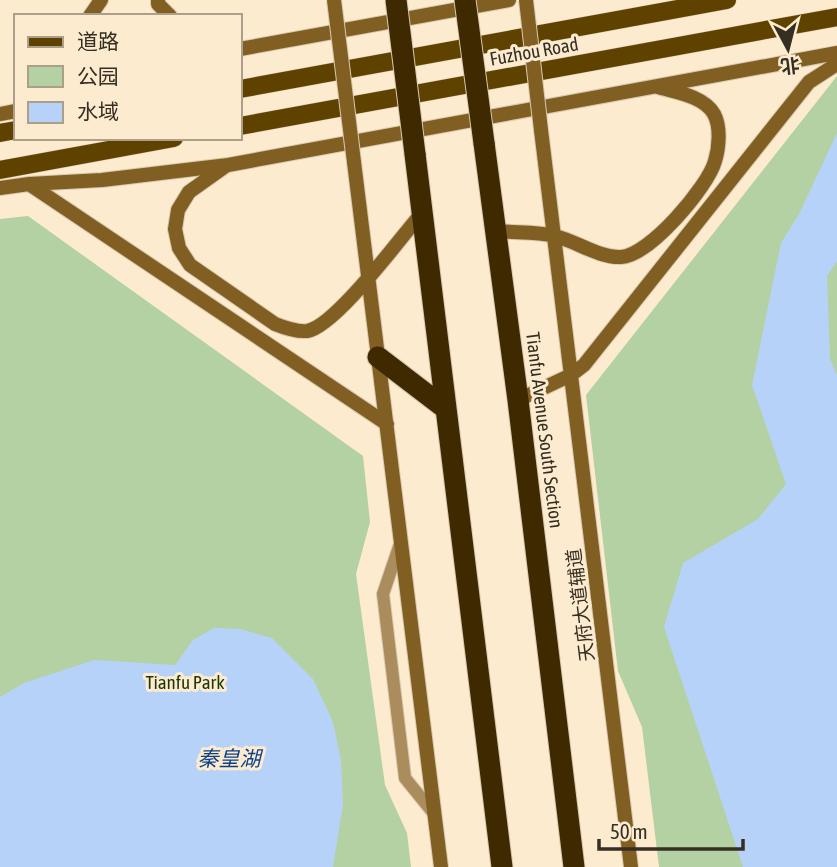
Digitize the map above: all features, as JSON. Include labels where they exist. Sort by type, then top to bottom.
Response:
[{"type":"highway","points":[[396,0],[502,867]]},
{"type":"highway","name":"Tianfu Avenue South Section","points":[[465,0],[497,231],[574,867]]},
{"type":"highway","points":[[378,357],[446,409]]},
{"type":"main road","points":[[158,0],[158,4],[168,14]]},
{"type":"main road","points":[[334,0],[441,867]]},
{"type":"main road","points":[[242,48],[509,0]]},
{"type":"main road","name":"天府大道辅道","points":[[526,0],[631,867]]},
{"type":"main road","name":"Fuzhou Road","points":[[242,89],[727,0]]},
{"type":"main road","name":"Fuzhou Road","points":[[242,126],[837,17]]},
{"type":"main road","points":[[0,188],[102,180],[228,164],[837,53]]},
{"type":"main road","points":[[518,400],[571,375],[584,365],[809,82],[837,64]]},
{"type":"main road","points":[[497,231],[554,236],[604,254],[621,257],[632,254],[656,239],[702,188],[715,162],[719,137],[714,114],[695,98],[653,85]]},
{"type":"main road","points":[[0,170],[163,140]]},
{"type":"main road","points":[[228,164],[189,192],[178,209],[176,229],[179,248],[190,265],[275,324],[290,330],[309,331],[323,324],[345,304],[422,214]]},
{"type":"main road","points":[[29,184],[387,424]]},
{"type":"lane","points":[[401,541],[383,594],[405,778],[435,815]]},
{"type":"green space","points":[[837,76],[837,867],[659,867],[642,727],[618,671],[586,395]]},
{"type":"green space","name":"Tianfu Park","points":[[28,216],[363,456],[370,522],[356,574],[385,785],[407,833],[411,867],[0,867],[0,219]]},
{"type":"water","points":[[837,133],[837,261],[827,276],[830,359],[837,375],[837,867],[743,867],[664,627],[683,563],[758,519],[786,484],[752,385],[781,243],[799,214]]},
{"type":"water","name":"秦皇湖","points":[[214,628],[240,629],[272,638],[313,679],[333,722],[341,760],[343,804],[333,867],[0,867],[0,697],[24,683],[94,660],[175,665],[193,640]]}]
